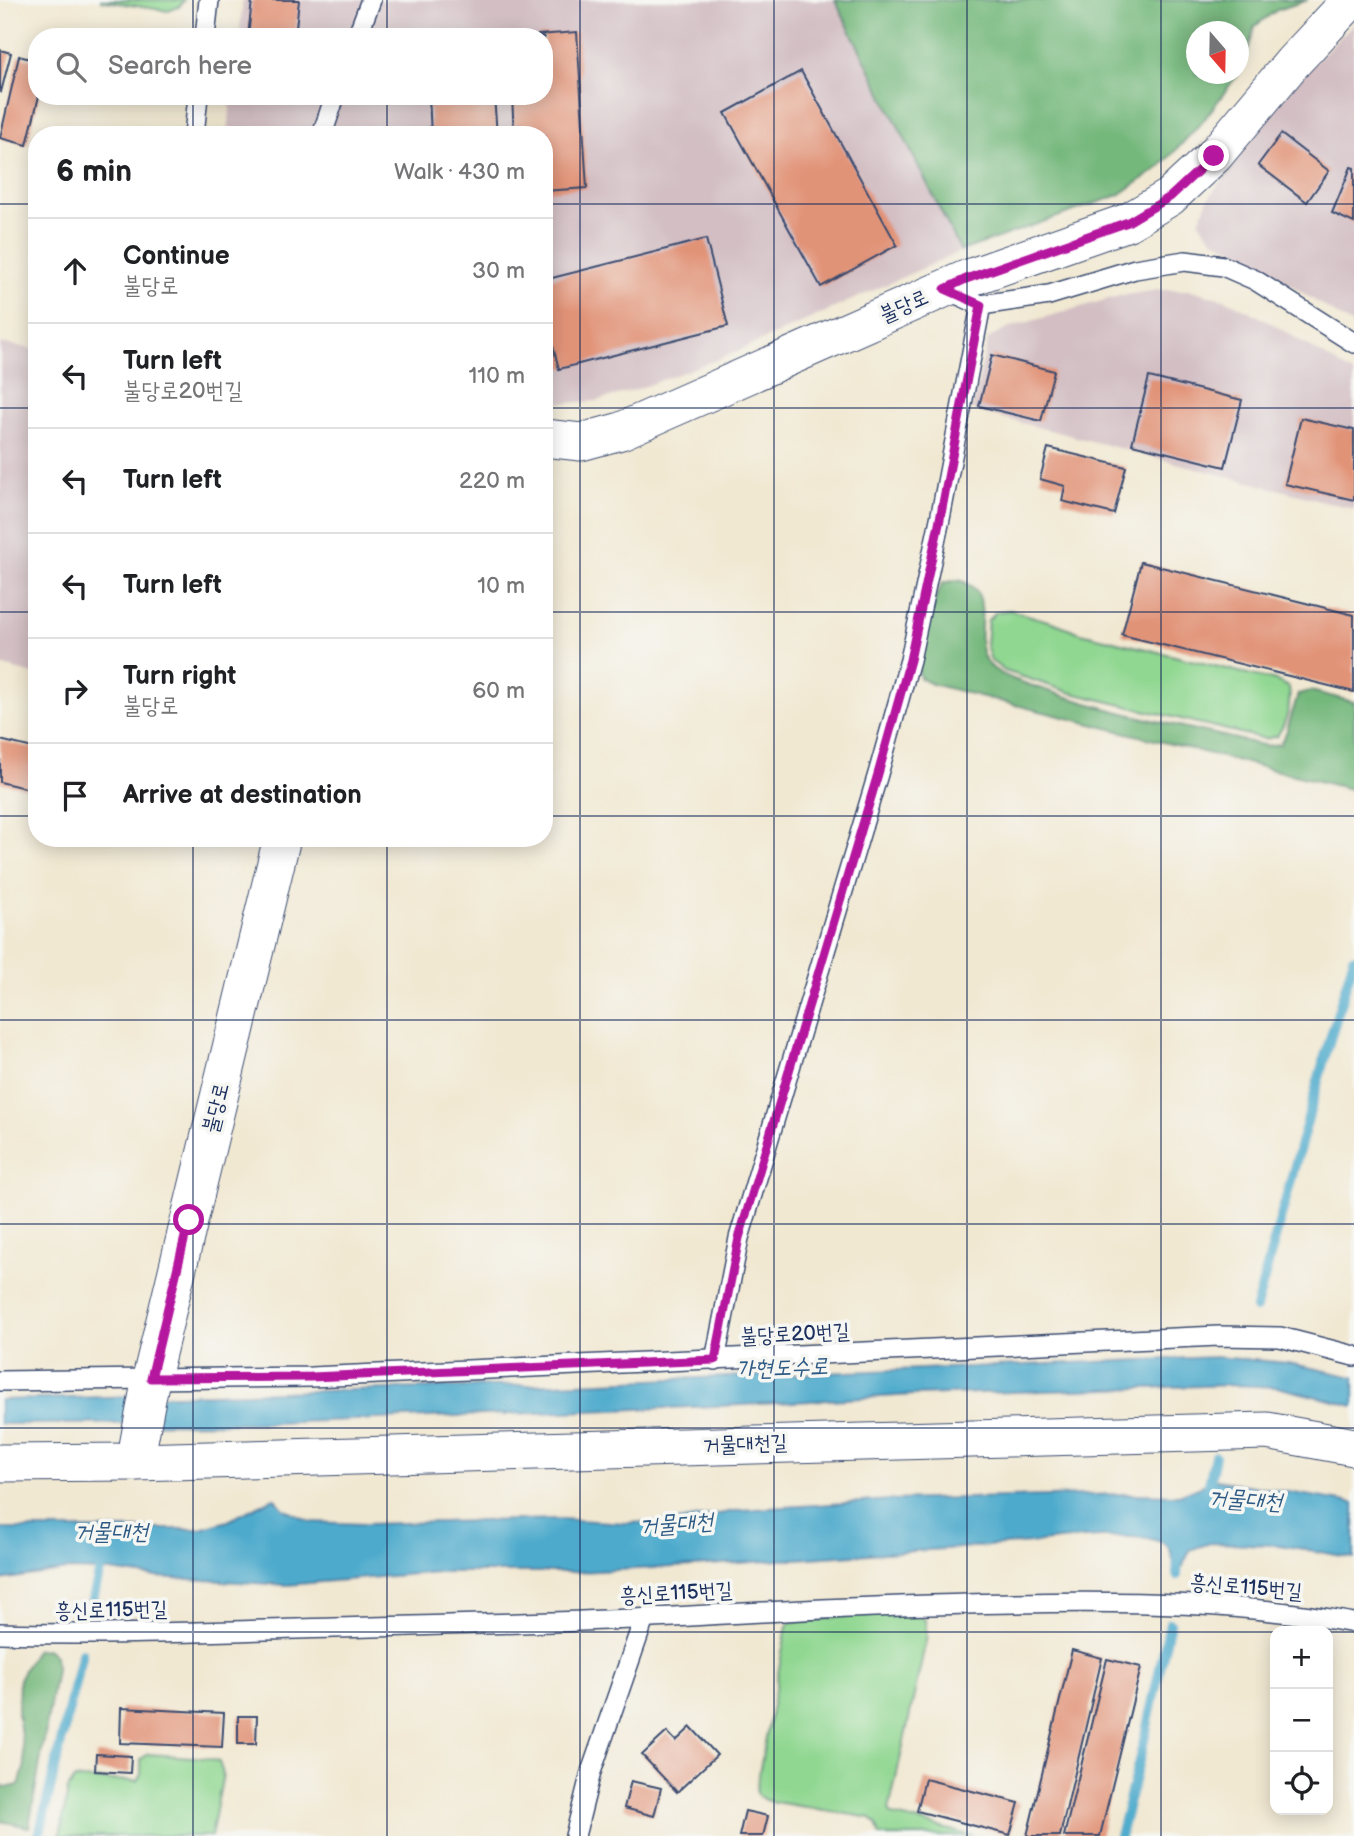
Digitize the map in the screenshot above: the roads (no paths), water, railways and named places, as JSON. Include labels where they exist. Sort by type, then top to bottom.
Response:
[{"type":"street","name":"불당로","points":[[553,439],[582,442],[621,431],[966,279],[1128,222],[1170,197],[1214,156],[1293,62],[1351,0]]},
{"type":"street","name":"불당로","points":[[135,1462],[151,1378],[280,847]]},
{"type":"street","name":"거물대천길","points":[[135,1462],[1267,1431],[1354,1447]]},
{"type":"street","points":[[0,1463],[135,1462]]},
{"type":"lane","points":[[206,28],[209,0]]},
{"type":"lane","points":[[360,28],[371,0]]},
{"type":"lane","points":[[195,126],[197,105]]},
{"type":"lane","points":[[325,126],[332,105]]},
{"type":"lane","points":[[945,289],[981,305],[1049,295],[1135,269],[1185,261],[1223,266],[1255,280],[1354,343]]},
{"type":"lane","points":[[715,1360],[739,1238],[910,660],[981,305]]},
{"type":"lane","name":"불당로20번길","points":[[0,1381],[311,1377],[1219,1336],[1280,1337],[1354,1356]]},
{"type":"lane","name":"흥신로115번길","points":[[0,1633],[83,1635],[645,1619],[869,1605],[1079,1602],[1219,1605],[1295,1612],[1354,1623]]},
{"type":"lane","points":[[575,1836],[591,1772],[645,1619]]},
{"type":"water","points":[[1216,1357],[1289,1363],[1354,1377],[1354,1406],[1277,1387],[1234,1385],[914,1395],[742,1405],[271,1423],[0,1424],[0,1400],[528,1385]]},
{"type":"water","name":"거물대천","points":[[1216,1480],[1354,1503],[1354,1558],[1280,1545],[1210,1543],[1190,1550],[1182,1568],[1175,1568],[1168,1547],[1159,1541],[1104,1537],[693,1566],[578,1572],[438,1572],[287,1585],[67,1570],[0,1580],[0,1529],[200,1529],[228,1521],[274,1498],[284,1509],[311,1522],[365,1524],[560,1519],[626,1523],[678,1521],[741,1510],[891,1500],[1179,1495]]},
{"type":"waterway","points":[[1256,1308],[1354,958]]},
{"type":"waterway","name":"거물대천","points":[[1207,1494],[1215,1456]]},
{"type":"waterway","points":[[1177,1575],[1178,1553]]},
{"type":"waterway","name":"거물대천","points":[[89,1616],[103,1557]]},
{"type":"waterway","points":[[1120,1836],[1170,1623]]},
{"type":"waterway","points":[[39,1836],[82,1653]]},
{"type":"water label","name":"가현도수로","points":[[782,1368]]}]
